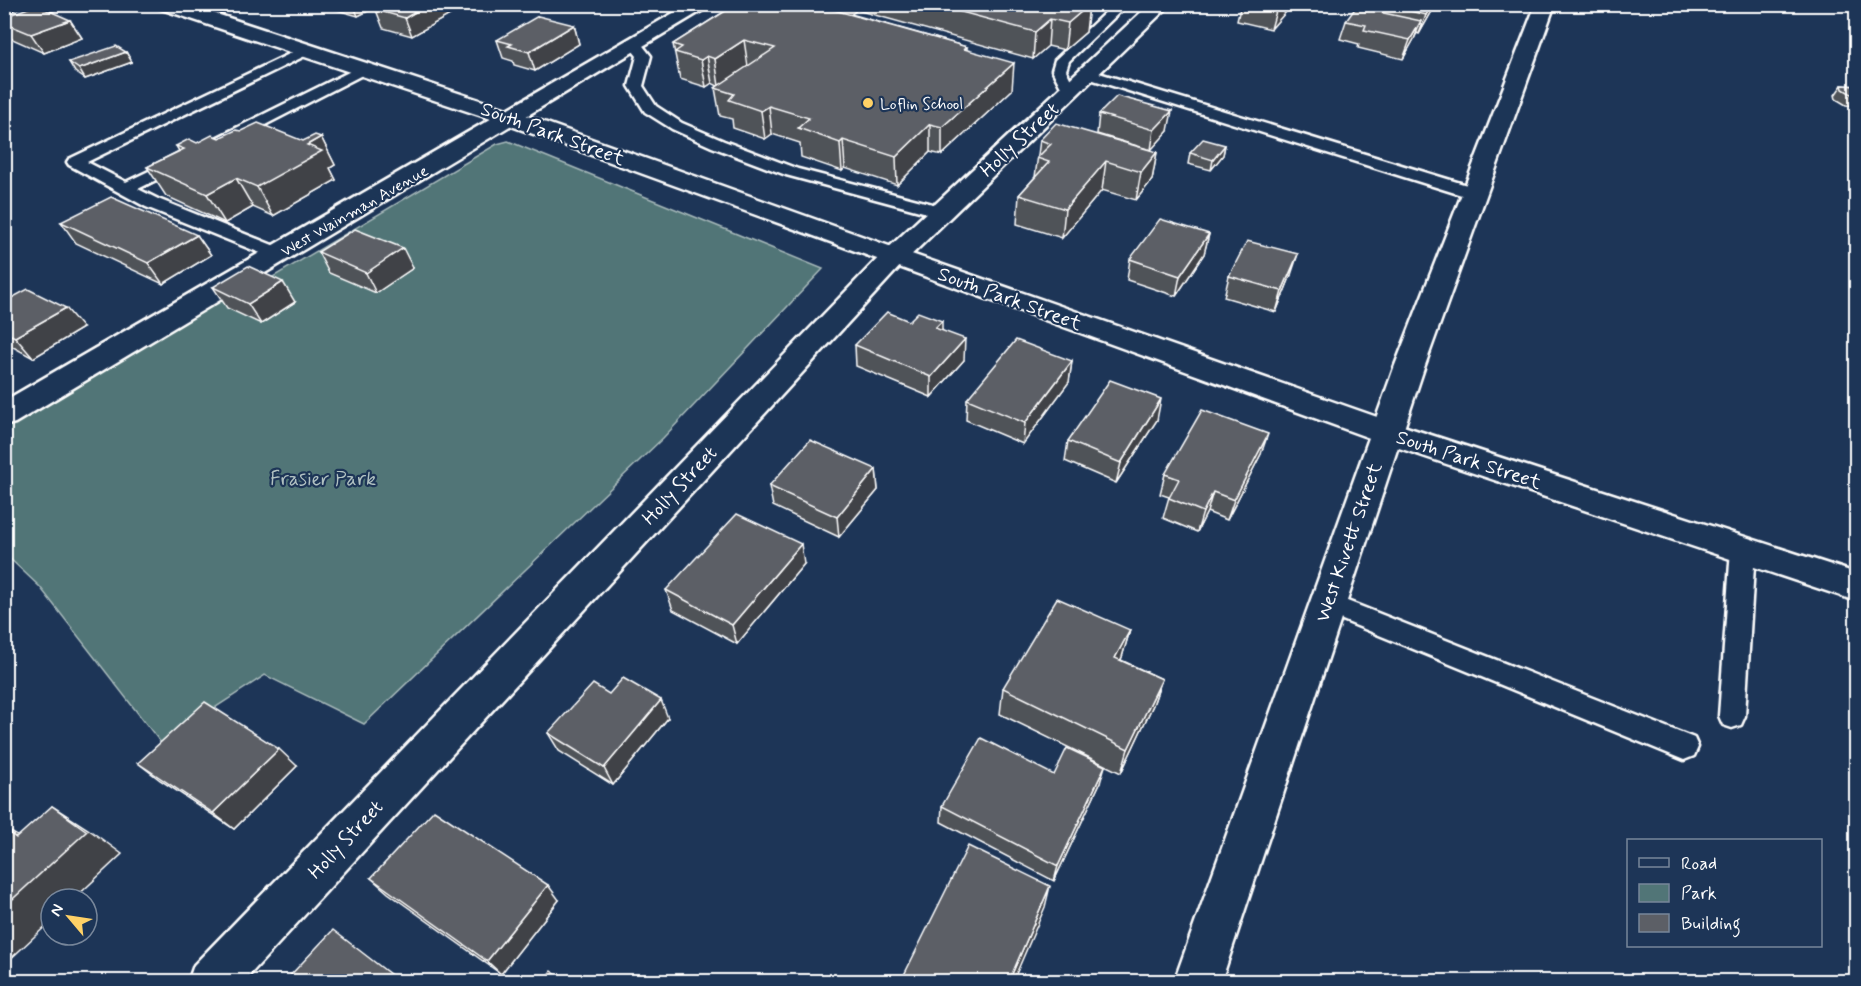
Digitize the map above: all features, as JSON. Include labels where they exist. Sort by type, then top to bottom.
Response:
[{"type":"street","points":[[4,22],[49,4]]},
{"type":"street","name":"South Park Street","points":[[165,4],[201,9],[306,50],[511,118],[1386,432],[1857,587]]},
{"type":"street","name":"West Wainman Avenue","points":[[4,415],[704,4]]},
{"type":"street","name":"Holly Street","points":[[211,981],[894,257],[1162,4]]},
{"type":"street","name":"West Kivett Street","points":[[1197,981],[1386,432],[1546,4]]},
{"type":"lane","points":[[1122,4],[1062,60],[1059,70],[1079,83],[1474,193]]},
{"type":"lane","points":[[634,45],[644,56],[636,86],[650,109],[677,126],[792,172],[942,212]]},
{"type":"lane","points":[[279,254],[125,189],[98,172],[75,162],[306,50]]},
{"type":"lane","points":[[125,189],[363,69]]},
{"type":"lane","points":[[1732,716],[1743,549]]},
{"type":"lane","points":[[1327,603],[1684,747]]},
{"type":"green space","name":"Frasier Park","points":[[508,141],[823,269],[663,438],[364,724],[265,675],[161,743],[40,587],[5,554],[4,429],[263,275],[273,277],[497,144]]},
{"type":"building","points":[[385,4],[429,4],[405,18],[376,10]]},
{"type":"building","points":[[733,4],[842,4],[834,10],[967,47],[964,49],[1014,63],[942,127],[930,124],[896,157],[843,140],[840,143],[798,128],[809,118],[769,106],[761,111],[729,100],[734,94],[715,88],[775,48],[744,40],[715,59],[707,56],[701,60],[675,52],[682,47],[673,44],[735,5]]},
{"type":"building","points":[[932,4],[1089,5],[1068,23],[1050,19],[1035,32]]},
{"type":"building","points":[[1248,4],[1281,4],[1276,11]]},
{"type":"building","points":[[1381,4],[1432,4],[1426,15]]},
{"type":"building","points":[[36,5],[70,20],[31,34],[4,23],[4,17]]},
{"type":"building","points":[[1356,7],[1421,21],[1410,40],[1364,30],[1366,25],[1346,21]]},
{"type":"building","points":[[538,16],[574,25],[529,52],[497,40]]},
{"type":"building","points":[[116,46],[126,52],[79,69],[69,62]]},
{"type":"building","points":[[1842,85],[1857,86],[1857,95],[1843,89]]},
{"type":"building","points":[[1117,96],[1172,111],[1154,130],[1099,114]]},
{"type":"building","points":[[258,123],[303,141],[315,135],[321,137],[307,145],[322,151],[257,187],[236,178],[207,194],[147,167],[184,149],[176,146],[189,139],[197,143],[212,135],[219,138]]},
{"type":"building","points":[[1056,123],[1157,152],[1141,172],[1106,161],[1065,209],[1019,195],[1049,162],[1037,158],[1051,144],[1040,140]]},
{"type":"building","points":[[1203,139],[1225,145],[1213,160],[1190,153]]},
{"type":"building","points":[[111,197],[197,235],[148,263],[61,222]]},
{"type":"building","points":[[1160,219],[1209,234],[1180,276],[1130,259]]},
{"type":"building","points":[[355,229],[403,248],[366,273],[318,252]]},
{"type":"building","points":[[1247,241],[1298,254],[1282,291],[1229,276]]},
{"type":"building","points":[[248,266],[283,282],[248,304],[213,287]]},
{"type":"building","points":[[28,289],[66,308],[15,337],[4,332],[4,302]]},
{"type":"building","points":[[887,312],[909,321],[918,312],[942,321],[935,328],[965,339],[931,377],[855,345]]},
{"type":"building","points":[[1016,340],[1072,361],[1025,423],[967,399]]},
{"type":"building","points":[[1110,380],[1161,399],[1121,463],[1068,441]]},
{"type":"building","points":[[1202,410],[1268,434],[1234,500],[1213,492],[1203,512],[1169,498],[1179,479],[1165,474]]},
{"type":"building","points":[[810,440],[876,469],[837,517],[769,486]]},
{"type":"building","points":[[737,514],[801,544],[732,625],[666,590]]},
{"type":"building","points":[[1057,598],[1130,630],[1115,658],[1162,679],[1128,749],[1003,688]]},
{"type":"building","points":[[623,678],[661,700],[604,768],[548,733],[593,684],[609,694]]},
{"type":"building","points":[[205,702],[279,749],[213,813],[138,763]]},
{"type":"building","points":[[981,738],[1054,775],[1067,748],[1105,766],[1058,866],[942,806]]},
{"type":"building","points":[[52,806],[87,831],[4,907],[4,829],[16,838]]},
{"type":"building","points":[[434,810],[548,885],[487,961],[371,878]]},
{"type":"building","points":[[968,846],[1050,886],[1009,981],[901,981]]},
{"type":"building","points":[[333,930],[399,981],[285,981]]},
{"type":"building","points":[[551,971],[566,981],[543,981]]},
{"type":"place","name":"Loflin School","points":[[868,103]]}]
